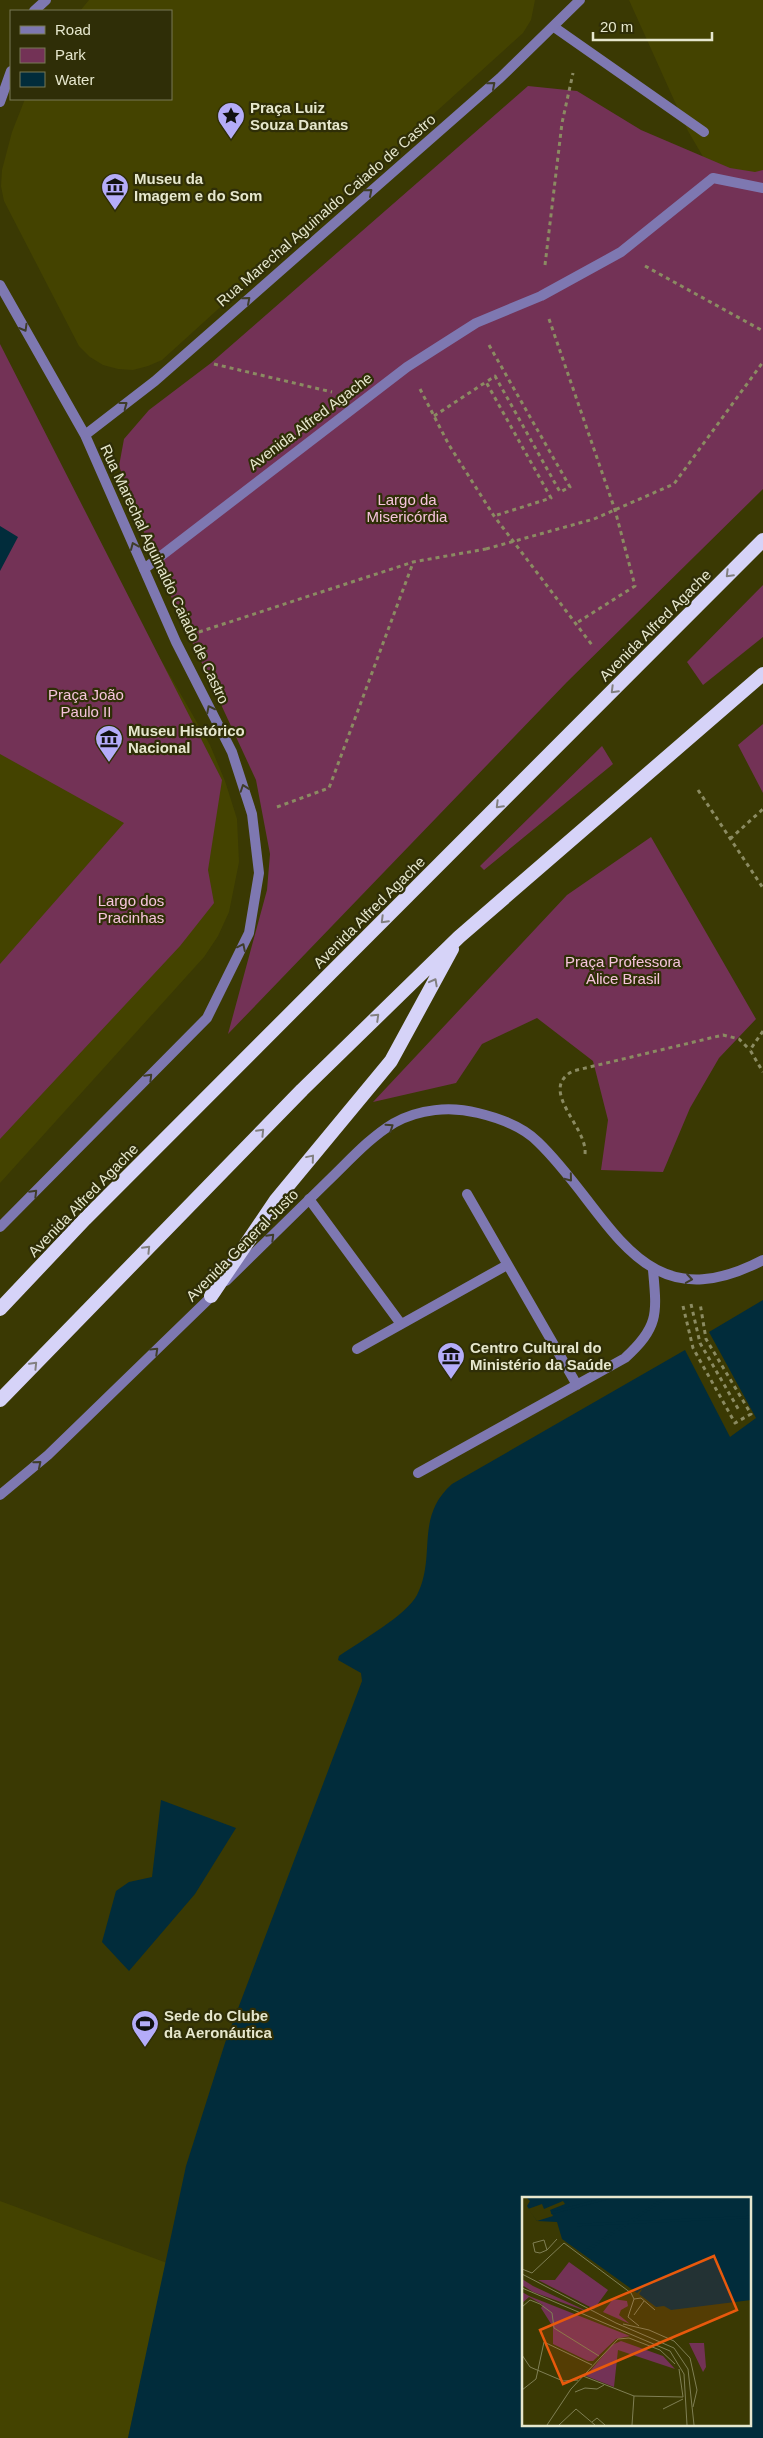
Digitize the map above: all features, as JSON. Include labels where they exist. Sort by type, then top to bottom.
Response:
[{"type":"highway","name":"Avenida Alfred Agache","points":[[0,1309],[92,1212],[763,540]]},
{"type":"highway","points":[[0,1400],[302,1090],[458,937],[763,674]]},
{"type":"highway","points":[[211,1296],[276,1200],[391,1061],[458,937]]},
{"type":"street","name":"Rua Marechal Aguinaldo Caiado de Castro","points":[[85,435],[155,381],[500,78],[580,0]]},
{"type":"street","points":[[554,27],[704,132]]},
{"type":"street","points":[[0,102],[10,74]]},
{"type":"street","name":"Avenida Alfred Agache","points":[[144,569],[408,367],[476,323],[541,296],[621,252],[713,178],[763,188]]},
{"type":"street","name":"Rua Marechal Aguinaldo Caiado de Castro","points":[[0,285],[85,435],[176,642],[232,752],[252,814]]},
{"type":"street","points":[[0,1227],[207,1018],[248,933],[259,873],[252,814]]},
{"type":"street","name":"Avenida General Justo","points":[[0,1495],[48,1455],[363,1147],[394,1123],[431,1110],[463,1109],[504,1120],[537,1141],[629,1251],[653,1270]]},
{"type":"street","points":[[467,1194],[577,1385]]},
{"type":"street","points":[[309,1199],[401,1324]]},
{"type":"street","points":[[418,1473],[625,1358],[650,1333],[655,1315],[656,1300],[653,1270],[686,1279],[740,1272],[763,1260]]},
{"type":"street","points":[[357,1348],[507,1265]]},
{"type":"path","points":[[575,624],[635,586],[615,510],[541,296],[562,123],[580,46]]},
{"type":"path","points":[[621,252],[763,331]]},
{"type":"path","points":[[434,416],[495,376],[560,492],[570,487],[476,323]]},
{"type":"path","points":[[182,357],[364,400]]},
{"type":"path","points":[[176,642],[188,636],[413,562],[486,549],[594,518],[674,484],[763,362]]},
{"type":"path","points":[[408,367],[449,445],[494,516],[592,645]]},
{"type":"path","points":[[486,382],[550,498],[494,516]]},
{"type":"path","points":[[252,814],[329,788],[413,562]]},
{"type":"path","points":[[698,790],[763,888]]},
{"type":"path","points":[[730,839],[763,809]]},
{"type":"path","points":[[750,1050],[763,1031]]},
{"type":"path","points":[[563,1170],[582,1159],[585,1155],[586,1145],[560,1095],[560,1083],[564,1075],[573,1071],[723,1035],[739,1039],[750,1050],[763,1072]]},
{"type":"path","points":[[686,1279],[706,1339],[751,1414],[735,1423],[692,1348],[686,1279]]},
{"type":"path","points":[[686,1279],[700,1343],[740,1412]]},
{"type":"shaded area","points":[[89,0],[535,0],[531,20],[523,33],[162,360],[133,370],[103,365],[90,357],[79,346],[4,201],[1,186],[2,170],[12,132],[25,100],[172,100],[172,10],[81,10]]},
{"type":"shaded area","points":[[629,0],[763,0],[763,235],[712,172],[688,131]]},
{"type":"shaded area","name":"Museu Histórico Nacional","points":[[0,347],[93,542],[210,745],[225,781],[237,819],[239,862],[229,912],[218,936],[204,957],[0,1183]]},
{"type":"shaded area","points":[[0,2201],[167,2263],[128,2438],[0,2438]]},
{"type":"green space","name":"Largo da Misericórdia","points":[[528,86],[577,91],[641,130],[730,168],[755,172],[763,170],[763,489],[567,682],[228,1034],[267,890],[270,854],[256,780],[155,562],[119,466],[124,439],[149,410],[211,363]]},
{"type":"green space","name":"Praça João Paulo II","points":[[0,344],[222,780],[208,870],[214,903],[180,946],[0,1139],[0,964],[124,823],[0,754]]},
{"type":"green space","points":[[763,585],[763,637],[703,685],[687,662]]},
{"type":"green space","points":[[763,724],[763,793],[738,745]]},
{"type":"green space","points":[[602,746],[613,764],[484,870],[480,866]]},
{"type":"green space","name":"Praça Professora Alice Brasil","points":[[651,837],[756,1019],[719,1058],[690,1108],[663,1172],[601,1170],[608,1120],[593,1061],[537,1018],[482,1044],[456,1083],[373,1102],[567,895]]},
{"type":"water","points":[[0,526],[18,537],[0,571]]},
{"type":"water","points":[[763,1300],[763,2438],[128,2438],[186,2166],[225,2043],[362,1681],[361,1673],[338,1660],[339,1656],[370,1636],[412,1603],[423,1580],[433,1510],[440,1497],[452,1484],[685,1350],[730,1437],[756,1418],[709,1332]]},
{"type":"water","points":[[161,1800],[236,1828],[195,1894],[129,1971],[102,1942],[116,1891],[129,1882],[152,1877]]},
{"type":"place","name":"Praça Luiz Souza Dantas","points":[[231,140]]},
{"type":"place","name":"Museu da Imagem e do Som","points":[[115,211]]},
{"type":"place","name":"Museu Histórico Nacional","points":[[109,763]]},
{"type":"place","name":"Centro Cultural do Ministério da Saúde","points":[[451,1380]]},
{"type":"place","name":"Sede do Clube da Aeronáutica","points":[[145,2048]]},
{"type":"park label","name":"Largo dos Pracinhas","points":[[131,908]]}]
